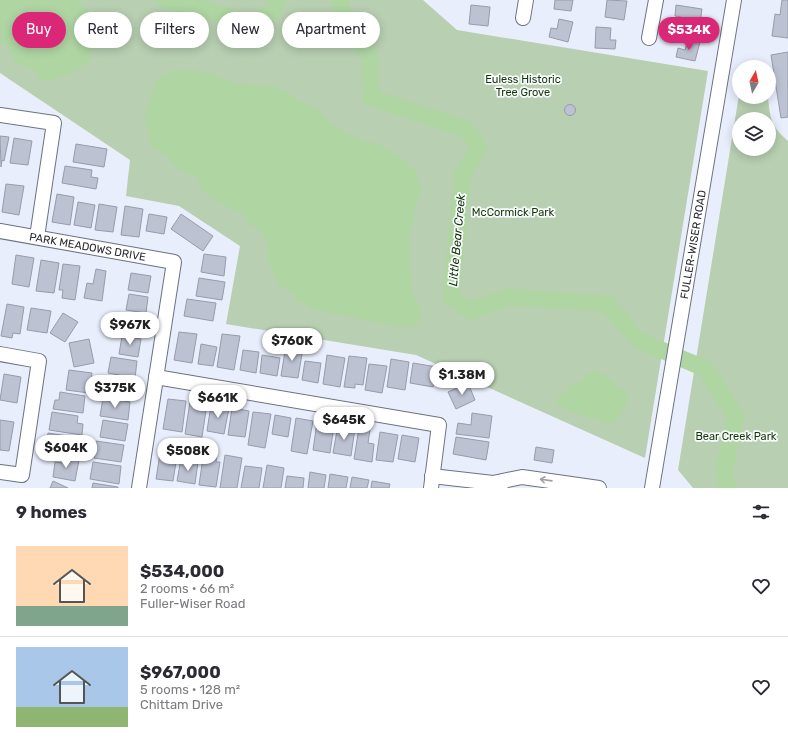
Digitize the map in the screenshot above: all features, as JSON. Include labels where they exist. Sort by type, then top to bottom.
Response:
[{"type":"street","points":[[523,18],[526,0]]},
{"type":"street","points":[[649,38],[656,0]]},
{"type":"street","name":"FULLER-WISER ROAD","points":[[652,488],[734,0]]},
{"type":"street","points":[[0,115],[54,123],[37,237]]},
{"type":"street","name":"PARK MEADOWS DRIVE","points":[[0,231],[174,262],[156,377]]},
{"type":"street","points":[[0,354],[39,361],[22,475],[0,472]]},
{"type":"street","points":[[139,488],[156,377],[439,425],[432,482],[493,483],[522,477],[568,486],[599,488]]},
{"type":"street","points":[[493,483],[508,488]]},
{"type":"green space","name":"McCormick Park","points":[[0,0],[423,0],[457,30],[708,71],[645,458],[416,355],[226,324],[240,246],[179,206],[126,196],[130,160],[0,73]]},
{"type":"green space","name":"Bear Creek Park","points":[[738,104],[769,104],[770,111],[736,112]]},
{"type":"green space","name":"Bear Creek Park","points":[[776,128],[788,141],[788,488],[693,488],[678,470],[732,138],[732,156],[776,156]]},
{"type":"shaded area","points":[[0,0],[76,0],[88,12],[74,12],[74,48],[94,48],[90,61],[60,78],[43,80],[38,77],[35,70],[17,63],[8,47],[0,44]]},
{"type":"shaded area","points":[[190,70],[214,74],[232,83],[264,85],[282,89],[302,102],[318,109],[331,124],[357,138],[382,146],[400,157],[415,170],[422,187],[415,207],[413,224],[409,233],[410,267],[412,291],[421,309],[421,320],[414,326],[403,328],[308,308],[306,304],[295,300],[293,294],[284,286],[279,286],[267,258],[269,250],[265,238],[259,228],[249,224],[244,213],[232,209],[210,197],[200,189],[199,178],[181,171],[165,155],[151,145],[145,116],[157,79],[171,71]]},
{"type":"shaded area","points":[[594,370],[603,374],[627,394],[625,408],[610,424],[569,411],[555,403],[559,396]]},
{"type":"building","points":[[555,0],[573,0],[571,11],[554,9]]},
{"type":"building","points":[[607,0],[627,1],[624,20],[605,17]]},
{"type":"building","points":[[782,0],[788,0],[788,38],[772,36],[775,14],[780,15]]},
{"type":"building","points":[[471,5],[490,7],[488,26],[469,24]]},
{"type":"building","points":[[676,5],[702,9],[700,23],[694,22],[693,29],[680,26],[681,17],[675,16]]},
{"type":"building","points":[[559,19],[573,22],[568,42],[549,37],[551,28],[557,29]]},
{"type":"building","points":[[596,27],[611,28],[610,40],[616,40],[615,49],[595,48]]},
{"type":"building","points":[[688,39],[700,42],[695,61],[676,57],[678,48],[685,50]]},
{"type":"building","points":[[788,52],[788,117],[781,118],[776,86],[776,60],[772,60],[771,55]]},
{"type":"building","points":[[570,104],[574,106],[576,110],[574,114],[570,116],[566,114],[564,110],[566,106]]},
{"type":"building","points":[[0,136],[9,137],[4,161],[2,160],[1,167]]},
{"type":"building","points":[[14,138],[32,141],[28,165],[10,163]]},
{"type":"building","points":[[76,144],[107,149],[104,167],[73,162]]},
{"type":"building","points":[[65,166],[92,170],[91,177],[98,178],[96,189],[62,183]]},
{"type":"building","points":[[6,184],[24,186],[19,215],[2,212]]},
{"type":"building","points":[[57,194],[74,197],[70,225],[52,222]]},
{"type":"building","points":[[78,202],[95,205],[91,228],[74,225]]},
{"type":"building","points":[[99,204],[117,207],[113,232],[95,230]]},
{"type":"building","points":[[125,206],[143,209],[139,237],[121,235]]},
{"type":"building","points":[[149,214],[167,217],[164,234],[146,231]]},
{"type":"building","points":[[181,214],[213,236],[203,251],[171,229]]},
{"type":"building","points":[[204,254],[226,257],[224,276],[201,272]]},
{"type":"building","points":[[16,255],[34,258],[29,287],[12,284]]},
{"type":"building","points":[[41,260],[59,263],[54,293],[36,291]]},
{"type":"building","points":[[63,264],[80,266],[75,300],[62,298],[63,290],[59,290]]},
{"type":"building","points":[[96,269],[106,271],[102,301],[84,298],[87,283],[93,284]]},
{"type":"building","points":[[131,273],[151,276],[148,293],[128,290]]},
{"type":"building","points":[[199,278],[225,282],[222,300],[196,296]]},
{"type":"building","points":[[129,294],[148,297],[146,313],[126,310]]},
{"type":"building","points":[[187,299],[216,303],[213,321],[184,316]]},
{"type":"building","points":[[7,304],[24,307],[20,334],[13,333],[12,338],[1,336]]},
{"type":"building","points":[[31,308],[51,311],[47,333],[27,330]]},
{"type":"building","points":[[63,313],[78,322],[65,342],[50,333]]},
{"type":"building","points":[[116,313],[144,318],[141,335],[113,331]]},
{"type":"building","points":[[179,332],[197,334],[192,363],[174,360]]},
{"type":"building","points":[[222,334],[240,336],[234,370],[217,367]]},
{"type":"building","points":[[122,336],[141,339],[138,357],[119,354]]},
{"type":"building","points":[[89,339],[94,363],[74,367],[69,343]]},
{"type":"building","points":[[201,344],[217,347],[213,366],[198,364]]},
{"type":"building","points":[[286,345],[303,348],[298,378],[281,376]]},
{"type":"building","points":[[243,350],[259,352],[256,373],[240,370]]},
{"type":"building","points":[[262,355],[280,358],[277,376],[260,373]]},
{"type":"building","points":[[327,355],[345,358],[340,387],[323,384]]},
{"type":"building","points":[[349,356],[367,358],[363,385],[355,384],[355,388],[344,387]]},
{"type":"building","points":[[111,357],[137,361],[135,378],[108,373]]},
{"type":"building","points":[[391,359],[409,362],[405,390],[387,387]]},
{"type":"building","points":[[305,361],[321,363],[318,383],[302,380]]},
{"type":"building","points":[[413,363],[437,367],[433,387],[410,383]]},
{"type":"building","points":[[369,364],[387,366],[382,393],[365,390]]},
{"type":"building","points":[[69,370],[92,373],[89,393],[66,390]]},
{"type":"building","points":[[4,374],[21,377],[17,403],[0,400]]},
{"type":"building","points":[[103,377],[135,382],[132,399],[101,394]]},
{"type":"building","points":[[468,383],[475,400],[456,409],[448,392]]},
{"type":"building","points":[[60,392],[85,396],[83,413],[53,409],[55,400],[59,400]]},
{"type":"building","points":[[103,398],[130,402],[128,420],[100,416]]},
{"type":"building","points":[[168,399],[186,401],[182,432],[163,429]]},
{"type":"building","points":[[190,402],[207,404],[202,437],[185,434]]},
{"type":"building","points":[[211,405],[229,408],[224,434],[207,431]]},
{"type":"building","points":[[232,408],[249,411],[245,437],[228,435]]},
{"type":"building","points":[[52,412],[78,416],[77,423],[83,424],[82,435],[49,430]]},
{"type":"building","points":[[253,412],[271,414],[265,448],[248,445]]},
{"type":"building","points":[[472,413],[492,416],[489,438],[456,434],[458,423],[471,425]]},
{"type":"building","points":[[275,415],[291,418],[288,437],[272,434]]},
{"type":"building","points":[[296,418],[313,421],[307,454],[291,451]]},
{"type":"building","points":[[0,420],[14,422],[9,451],[0,450]]},
{"type":"building","points":[[103,420],[128,424],[125,441],[100,437]]},
{"type":"building","points":[[317,422],[334,425],[330,453],[313,450]]},
{"type":"building","points":[[338,425],[355,428],[351,456],[333,453]]},
{"type":"building","points":[[359,428],[370,430],[368,443],[374,444],[372,462],[354,459]]},
{"type":"building","points":[[380,432],[398,435],[393,462],[376,460]]},
{"type":"building","points":[[48,433],[81,438],[78,456],[45,450]]},
{"type":"building","points":[[402,435],[419,438],[415,462],[398,459]]},
{"type":"building","points":[[456,437],[489,442],[486,460],[453,454]]},
{"type":"building","points":[[96,441],[124,445],[121,462],[94,458]]},
{"type":"building","points":[[161,447],[178,450],[173,481],[156,479]]},
{"type":"building","points":[[536,447],[554,450],[552,463],[534,460]]},
{"type":"building","points":[[204,451],[217,453],[216,462],[220,462],[216,487],[199,485]]},
{"type":"building","points":[[225,455],[242,458],[237,488],[220,488]]},
{"type":"building","points":[[63,458],[79,460],[75,481],[53,477],[55,462],[62,463]]},
{"type":"building","points":[[181,459],[198,462],[195,484],[177,481]]},
{"type":"building","points":[[93,462],[121,466],[119,484],[90,479]]},
{"type":"building","points":[[267,465],[284,468],[281,488],[263,488]]},
{"type":"building","points":[[245,466],[262,468],[259,488],[241,488]]},
{"type":"building","points":[[310,472],[326,475],[324,488],[308,488]]},
{"type":"building","points":[[330,474],[348,477],[346,488],[328,488]]},
{"type":"building","points":[[287,476],[304,478],[303,488],[285,488]]},
{"type":"building","points":[[352,477],[369,480],[367,488],[350,488]]},
{"type":"building","points":[[53,481],[68,488],[50,488]]},
{"type":"building","points":[[372,481],[390,484],[389,488],[371,488]]},
{"type":"building","points":[[93,483],[118,487],[118,488],[92,488]]},
{"type":"waterway","name":"Little Bear Creek","points":[[165,0],[255,25],[274,10],[277,0]]},
{"type":"waterway","name":"Little Bear Creek","points":[[339,0],[350,30],[369,55],[371,98],[466,129],[479,148],[463,173],[451,297],[471,311],[507,297],[607,304],[638,340],[706,369],[736,417],[724,471],[728,488]]},
{"type":"park label","name":"Euless Historic Tree Grove","points":[[523,85]]}]
